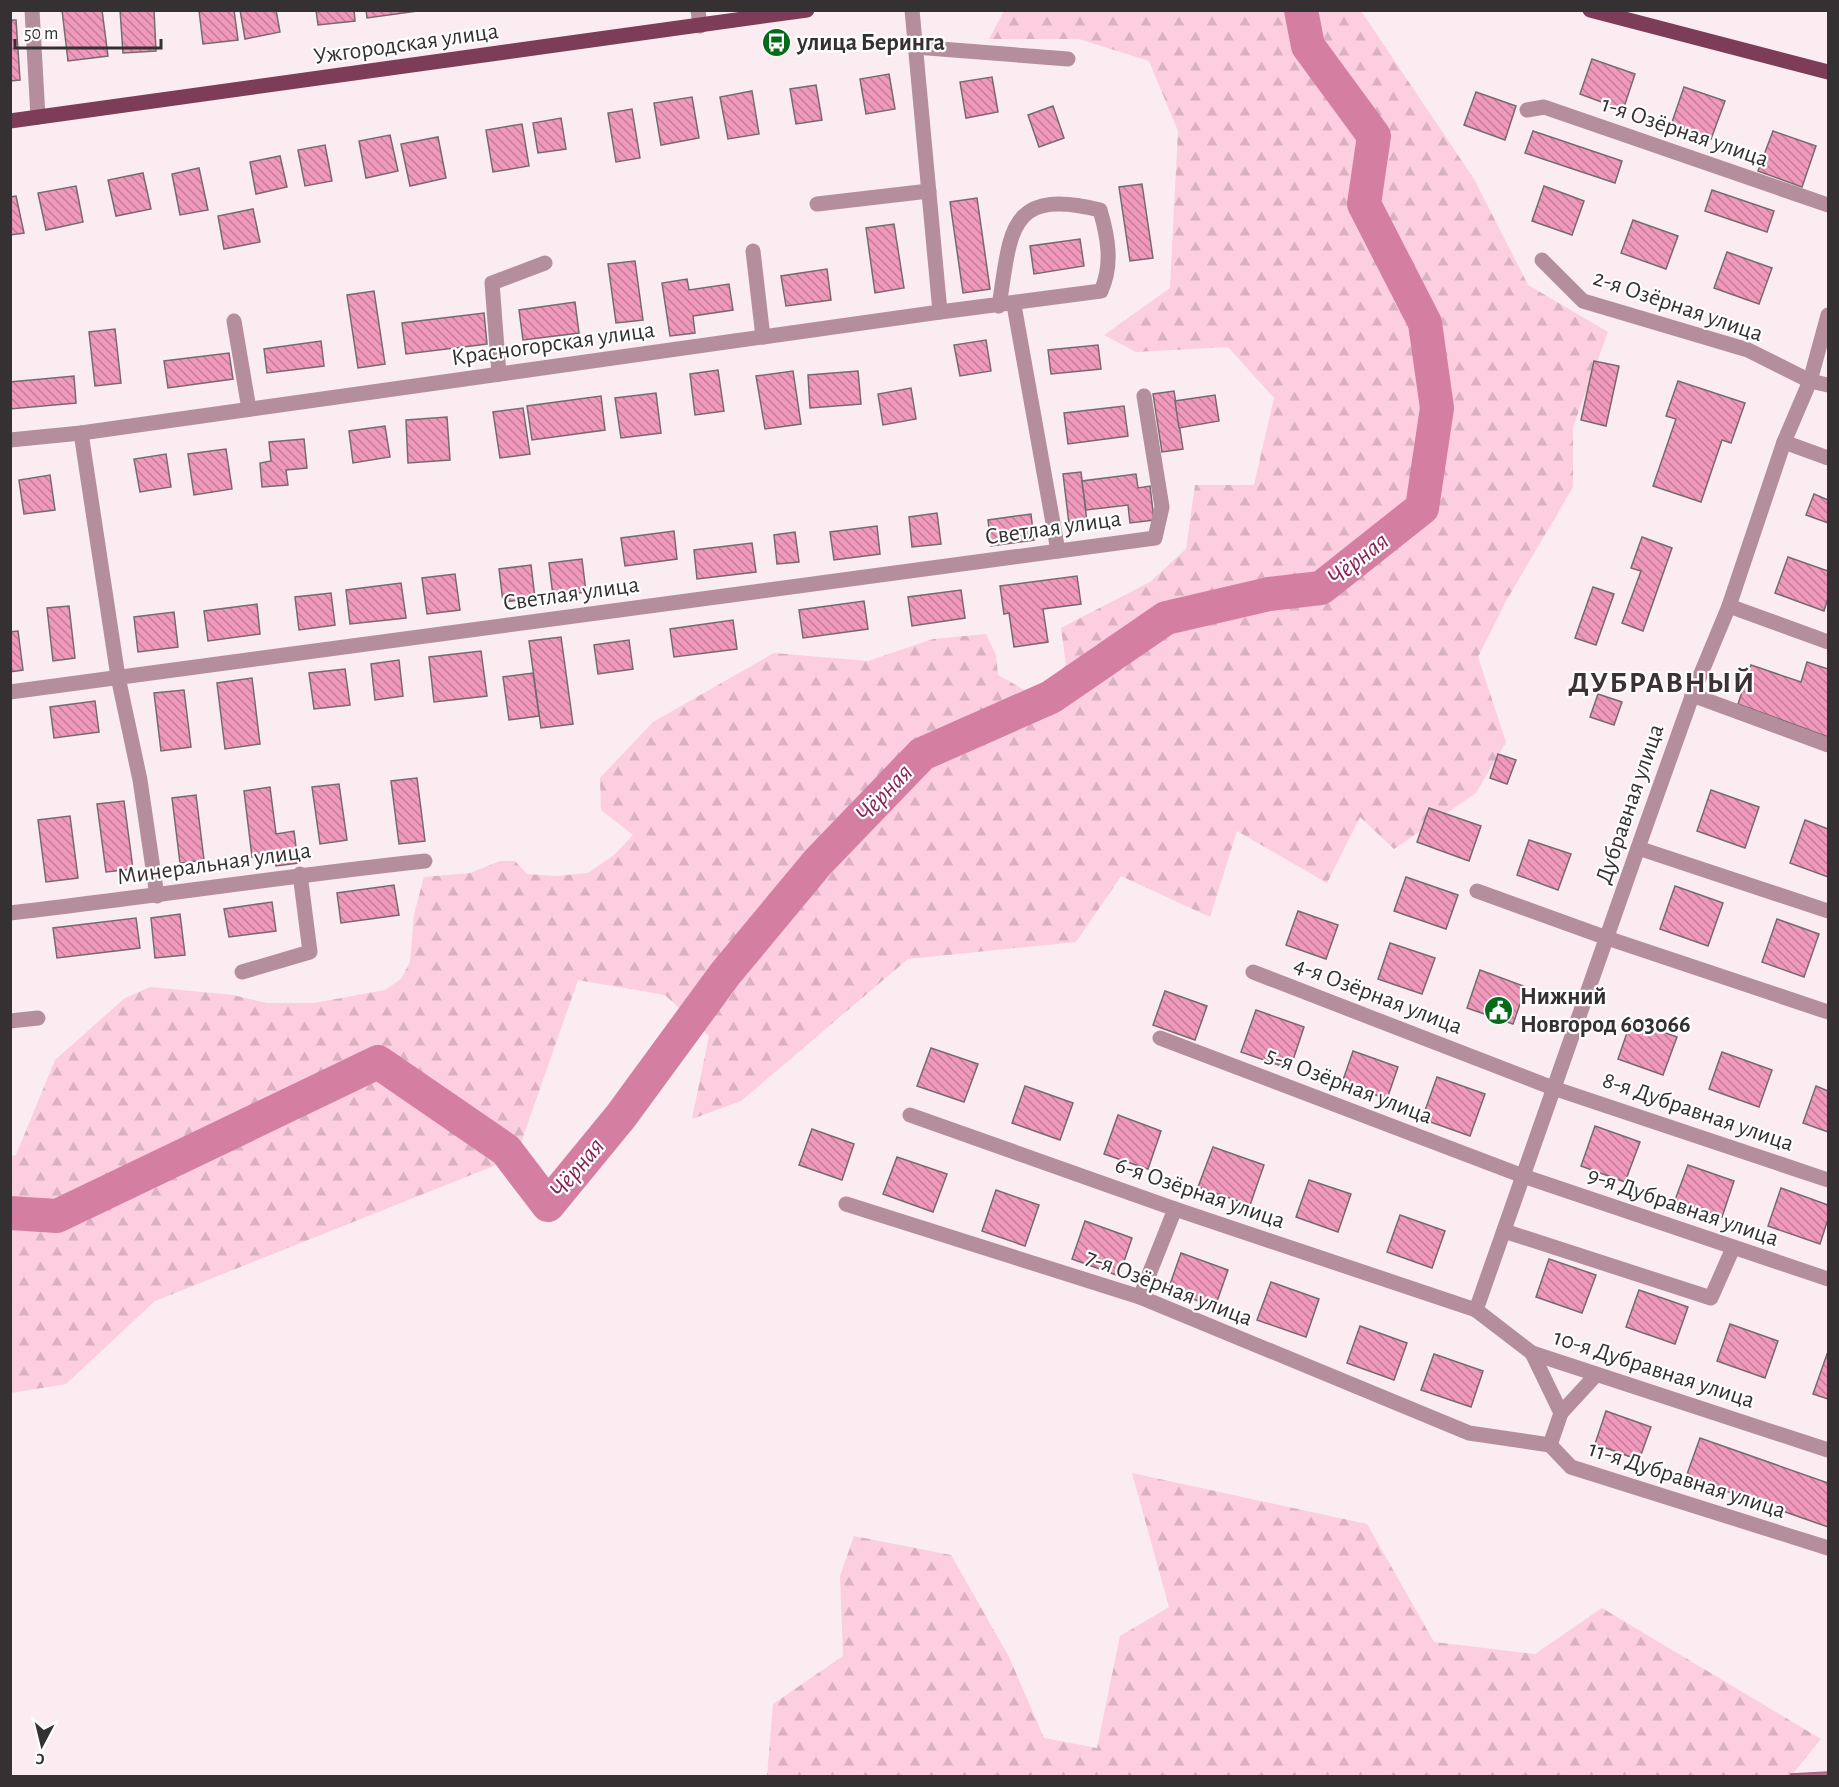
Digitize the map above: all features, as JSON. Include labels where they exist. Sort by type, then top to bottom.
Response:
[{"type":"main road","name":"Ужгородская улица","points":[[10,121],[699,18],[807,10]]},
{"type":"main road","points":[[1590,10],[1828,72]]},
{"type":"street","points":[[32,10],[38,117]]},
{"type":"street","points":[[912,10],[940,312]]},
{"type":"street","points":[[915,47],[1068,59]]},
{"type":"street","name":"1-я Озёрная улица","points":[[1527,110],[1544,107],[1828,205]]},
{"type":"street","points":[[818,204],[928,191]]},
{"type":"street","name":"Красногорская улица","points":[[10,440],[81,433],[940,312],[1006,305],[1101,291],[1108,275],[1107,232],[1100,210],[1073,203],[1052,202],[1023,214],[1010,238],[1006,305]]},
{"type":"street","points":[[753,251],[763,337]]},
{"type":"street","name":"2-я Озёрная улица","points":[[1542,260],[1582,301],[1748,351],[1810,381],[1828,385]]},
{"type":"street","points":[[499,374],[492,283],[545,263]]},
{"type":"street","points":[[1006,305],[1058,551]]},
{"type":"street","name":"Дубравная улица","points":[[1476,1310],[1692,695],[1729,606],[1784,442],[1810,381],[1828,315]]},
{"type":"street","points":[[234,321],[249,409]]},
{"type":"street","name":"Светлая улица","points":[[10,692],[1155,538],[1162,507],[1144,396]]},
{"type":"street","points":[[81,433],[118,677],[140,780],[157,896]]},
{"type":"street","points":[[1784,442],[1828,458]]},
{"type":"street","points":[[1729,606],[1828,642]]},
{"type":"street","points":[[1692,695],[1828,745]]},
{"type":"street","points":[[1638,848],[1828,911]]},
{"type":"street","name":"Минеральная улица","points":[[10,913],[157,896],[300,874],[424,861]]},
{"type":"street","points":[[242,972],[310,952],[300,874]]},
{"type":"street","points":[[1476,891],[1607,938],[1828,1012]]},
{"type":"street","name":"4-я Озёрная улица","points":[[1253,972],[1553,1088]]},
{"type":"street","points":[[10,1021],[38,1018]]},
{"type":"street","name":"5-я Озёрная улица","points":[[1160,1038],[1523,1176]]},
{"type":"street","name":"8-я Дубравная улица","points":[[1553,1088],[1828,1180]]},
{"type":"street","name":"6-я Озёрная улица","points":[[910,1115],[1175,1209],[1476,1310]]},
{"type":"street","name":"9-я Дубравная улица","points":[[1523,1176],[1828,1279]]},
{"type":"street","name":"7-я Озёрная улица","points":[[846,1204],[1140,1297],[1469,1433],[1550,1445]]},
{"type":"street","points":[[1140,1297],[1175,1209]]},
{"type":"street","points":[[1504,1231],[1711,1298],[1732,1248]]},
{"type":"street","name":"10-я Дубравная улица","points":[[1476,1310],[1532,1353],[1828,1450]]},
{"type":"street","points":[[1532,1353],[1561,1413]]},
{"type":"street","points":[[1550,1445],[1561,1413],[1596,1375]]},
{"type":"street","name":"11-я Дубравная улица","points":[[1550,1445],[1571,1467],[1828,1548]]},
{"type":"green space","points":[[1004,11],[1361,11],[1474,179],[1528,285],[1608,332],[1573,427],[1573,487],[1506,601],[1478,657],[1506,742],[1476,793],[1394,849],[1360,817],[1327,883],[1237,831],[1210,917],[1121,876],[1076,942],[908,959],[741,1101],[692,1119],[709,1036],[665,995],[578,980],[516,1157],[155,1301],[66,1384],[11,1393],[11,1156],[16,1155],[55,1060],[125,998],[150,987],[233,995],[267,1003],[314,1003],[385,990],[401,979],[410,962],[414,914],[424,877],[470,873],[500,861],[515,861],[527,874],[557,876],[588,873],[614,855],[633,835],[601,810],[600,778],[653,722],[774,653],[868,661],[933,639],[986,634],[996,655],[998,675],[1037,697],[1066,665],[1061,628],[1150,582],[1186,549],[1195,485],[1254,485],[1274,398],[1228,347],[1136,352],[1104,335],[1170,288],[1178,131],[1149,61],[1079,39],[989,39]]},
{"type":"green space","points":[[1132,1473],[1367,1524],[1434,1642],[1535,1654],[1602,1608],[1821,1739],[1791,1776],[767,1776],[773,1704],[843,1656],[840,1576],[854,1536],[951,1555],[1009,1657],[1044,1738],[1097,1748],[1120,1636],[1169,1607]]},
{"type":"shaded area","points":[[1828,1772],[1828,1776],[1791,1776],[1791,1774]]},
{"type":"building","points":[[62,10],[102,10],[108,56],[68,61]]},
{"type":"building","points":[[120,10],[154,10],[156,51],[123,53]]},
{"type":"building","points":[[199,10],[234,10],[238,40],[203,44]]},
{"type":"building","points":[[240,10],[276,10],[280,32],[245,39]]},
{"type":"building","points":[[316,10],[354,10],[355,21],[318,25]]},
{"type":"building","points":[[366,10],[417,10],[417,11],[367,18]]},
{"type":"building","points":[[10,20],[16,20],[20,80],[10,81]]},
{"type":"building","points":[[1592,59],[1635,74],[1623,110],[1580,94]]},
{"type":"building","points":[[889,74],[895,109],[866,114],[860,79]]},
{"type":"building","points":[[992,77],[998,112],[966,118],[960,82]]},
{"type":"building","points":[[816,85],[822,120],[796,124],[790,89]]},
{"type":"building","points":[[1684,87],[1725,101],[1711,139],[1671,125]]},
{"type":"building","points":[[752,91],[759,134],[728,139],[720,97]]},
{"type":"building","points":[[1476,92],[1516,106],[1505,140],[1464,125]]},
{"type":"building","points":[[692,97],[699,138],[661,145],[654,103]]},
{"type":"building","points":[[1053,106],[1064,138],[1039,147],[1028,115]]},
{"type":"building","points":[[632,109],[640,158],[616,162],[608,113]]},
{"type":"building","points":[[561,118],[566,149],[538,153],[533,123]]},
{"type":"building","points":[[522,124],[529,166],[493,172],[486,130]]},
{"type":"building","points":[[1533,131],[1622,161],[1615,183],[1525,153]]},
{"type":"building","points":[[1773,131],[1816,146],[1802,187],[1758,171]]},
{"type":"building","points":[[390,135],[398,171],[366,178],[359,141]]},
{"type":"building","points":[[438,137],[446,178],[410,186],[401,144]]},
{"type":"building","points":[[325,145],[332,181],[305,186],[298,150]]},
{"type":"building","points":[[280,156],[287,187],[256,194],[250,162]]},
{"type":"building","points":[[199,168],[208,210],[180,215],[172,174]]},
{"type":"building","points":[[143,173],[151,209],[116,216],[108,180]]},
{"type":"building","points":[[1142,184],[1153,258],[1130,261],[1119,187]]},
{"type":"building","points":[[76,186],[83,222],[46,230],[38,193]]},
{"type":"building","points":[[1544,186],[1584,201],[1572,235],[1532,221]]},
{"type":"building","points":[[1712,190],[1774,211],[1767,232],[1705,211]]},
{"type":"building","points":[[16,196],[24,233],[10,235],[10,197]]},
{"type":"building","points":[[977,198],[990,289],[963,293],[950,202]]},
{"type":"building","points":[[253,209],[260,242],[224,249],[218,216]]},
{"type":"building","points":[[1633,220],[1678,236],[1666,269],[1621,253]]},
{"type":"building","points":[[894,224],[904,288],[875,293],[866,228]]},
{"type":"building","points":[[1080,239],[1084,266],[1034,274],[1030,246]]},
{"type":"building","points":[[1727,252],[1772,268],[1759,304],[1714,288]]},
{"type":"building","points":[[635,261],[643,320],[616,323],[608,264]]},
{"type":"building","points":[[827,269],[831,300],[786,306],[781,276]]},
{"type":"building","points":[[687,279],[689,290],[729,284],[733,310],[693,316],[695,333],[670,336],[662,283]]},
{"type":"building","points":[[374,291],[385,364],[358,368],[347,295]]},
{"type":"building","points":[[575,302],[579,333],[523,340],[519,310]]},
{"type":"building","points":[[484,313],[487,344],[406,354],[402,323]]},
{"type":"building","points":[[115,329],[121,383],[95,386],[89,332]]},
{"type":"building","points":[[986,340],[991,371],[960,376],[954,345]]},
{"type":"building","points":[[321,341],[324,366],[267,373],[264,349]]},
{"type":"building","points":[[1098,345],[1101,369],[1051,374],[1048,350]]},
{"type":"building","points":[[229,353],[233,379],[168,388],[164,361]]},
{"type":"building","points":[[1594,361],[1619,366],[1606,426],[1581,420]]},
{"type":"building","points":[[718,370],[724,411],[695,415],[690,374]]},
{"type":"building","points":[[793,371],[801,424],[765,429],[756,376]]},
{"type":"building","points":[[858,371],[861,404],[810,408],[808,375]]},
{"type":"building","points":[[74,376],[76,403],[10,409],[10,382]]},
{"type":"building","points":[[1678,381],[1745,403],[1731,443],[1722,440],[1701,502],[1653,486],[1676,419],[1666,416]]},
{"type":"building","points":[[911,388],[916,419],[883,425],[878,394]]},
{"type":"building","points":[[1174,391],[1183,449],[1162,452],[1153,394]]},
{"type":"building","points":[[656,393],[661,433],[621,438],[615,398]]},
{"type":"building","points":[[1215,395],[1219,421],[1179,428],[1175,401]]},
{"type":"building","points":[[601,396],[605,430],[532,440],[527,406]]},
{"type":"building","points":[[1124,406],[1128,436],[1068,444],[1064,413]]},
{"type":"building","points":[[523,408],[530,454],[500,458],[493,412]]},
{"type":"building","points":[[447,417],[450,460],[408,463],[406,420]]},
{"type":"building","points":[[385,426],[390,457],[353,463],[349,431]]},
{"type":"building","points":[[304,439],[307,468],[286,470],[288,485],[262,487],[260,463],[271,461],[269,442]]},
{"type":"building","points":[[226,449],[232,489],[194,495],[188,454]]},
{"type":"building","points":[[166,454],[171,487],[140,492],[134,459]]},
{"type":"building","points":[[1081,472],[1087,522],[1069,524],[1063,474]]},
{"type":"building","points":[[1136,474],[1138,488],[1150,486],[1154,520],[1130,523],[1128,505],[1086,510],[1082,481]]},
{"type":"building","points":[[50,475],[55,510],[24,514],[19,480]]},
{"type":"building","points":[[1814,494],[1828,500],[1828,523],[1806,515]]},
{"type":"building","points":[[937,513],[941,544],[912,547],[909,517]]},
{"type":"building","points":[[1031,514],[1034,540],[991,546],[988,520]]},
{"type":"building","points":[[877,526],[880,554],[834,560],[830,532]]},
{"type":"building","points":[[674,531],[677,559],[625,566],[621,538]]},
{"type":"building","points":[[795,532],[799,562],[777,564],[774,535]]},
{"type":"building","points":[[1642,537],[1672,548],[1643,631],[1622,623],[1641,571],[1631,568]]},
{"type":"building","points":[[752,543],[756,572],[697,579],[694,550]]},
{"type":"building","points":[[1788,557],[1828,571],[1828,598],[1824,611],[1775,593]]},
{"type":"building","points":[[582,559],[586,592],[553,596],[549,563]]},
{"type":"building","points":[[531,565],[535,598],[503,602],[499,569]]},
{"type":"building","points":[[455,574],[460,610],[427,614],[422,578]]},
{"type":"building","points":[[1077,576],[1081,604],[1043,609],[1048,642],[1014,647],[1009,613],[1004,614],[1000,586]]},
{"type":"building","points":[[401,583],[406,618],[350,624],[346,590]]},
{"type":"building","points":[[1593,587],[1614,594],[1596,645],[1575,638]]},
{"type":"building","points":[[961,590],[965,618],[912,626],[908,597]]},
{"type":"building","points":[[331,593],[335,625],[299,630],[295,597]]},
{"type":"building","points":[[864,601],[868,629],[803,638],[799,610]]},
{"type":"building","points":[[257,604],[260,634],[208,641],[204,611]]},
{"type":"building","points":[[69,606],[75,658],[53,661],[47,608]]},
{"type":"building","points":[[174,612],[178,647],[138,652],[134,617]]},
{"type":"building","points":[[733,620],[737,649],[674,657],[670,629]]},
{"type":"building","points":[[18,631],[23,670],[10,672],[10,632]]},
{"type":"building","points":[[561,637],[573,724],[541,728],[529,641]]},
{"type":"building","points":[[629,640],[633,669],[598,674],[594,645]]},
{"type":"building","points":[[481,651],[487,696],[434,702],[429,657]]},
{"type":"building","points":[[399,660],[403,696],[375,700],[371,664]]},
{"type":"building","points":[[1807,662],[1828,669],[1828,737],[1738,704],[1751,665],[1801,682]]},
{"type":"building","points":[[345,669],[350,705],[314,709],[309,673]]},
{"type":"building","points":[[533,673],[539,716],[509,720],[503,677]]},
{"type":"building","points":[[252,678],[260,744],[225,749],[217,683]]},
{"type":"building","points":[[184,690],[191,747],[161,751],[154,693]]},
{"type":"building","points":[[1598,694],[1622,702],[1614,725],[1590,717]]},
{"type":"building","points":[[95,701],[99,732],[54,738],[50,707]]},
{"type":"building","points":[[1498,754],[1516,760],[1507,784],[1490,778]]},
{"type":"building","points":[[417,778],[425,841],[399,844],[391,781]]},
{"type":"building","points":[[339,784],[347,840],[320,844],[312,787]]},
{"type":"building","points":[[270,787],[276,834],[294,831],[298,863],[276,866],[274,854],[252,857],[244,791]]},
{"type":"building","points":[[1711,790],[1759,807],[1745,848],[1697,831]]},
{"type":"building","points":[[196,795],[204,860],[180,863],[172,798]]},
{"type":"building","points":[[124,801],[133,869],[106,872],[97,804]]},
{"type":"building","points":[[1429,808],[1481,826],[1469,861],[1417,842]]},
{"type":"building","points":[[70,816],[78,878],[46,882],[38,820]]},
{"type":"building","points":[[1805,820],[1828,829],[1828,877],[1790,863]]},
{"type":"building","points":[[1529,840],[1571,854],[1558,890],[1517,875]]},
{"type":"building","points":[[1406,877],[1458,895],[1446,929],[1394,911]]},
{"type":"building","points":[[394,885],[399,915],[341,923],[337,893]]},
{"type":"building","points":[[1675,886],[1723,903],[1708,946],[1660,929]]},
{"type":"building","points":[[272,902],[276,931],[229,937],[224,909]]},
{"type":"building","points":[[1298,911],[1338,925],[1326,959],[1286,945]]},
{"type":"building","points":[[180,914],[185,955],[155,958],[151,918]]},
{"type":"building","points":[[136,918],[140,948],[57,958],[53,928]]},
{"type":"building","points":[[1777,919],[1819,934],[1804,977],[1762,962]]},
{"type":"building","points":[[1390,943],[1435,958],[1422,994],[1378,979]]},
{"type":"building","points":[[1480,970],[1526,987],[1513,1024],[1467,1008]]},
{"type":"building","points":[[1165,991],[1207,1006],[1195,1040],[1153,1025]]},
{"type":"building","points":[[1256,1010],[1304,1027],[1290,1069],[1241,1052]]},
{"type":"building","points":[[1631,1021],[1677,1037],[1663,1075],[1618,1059]]},
{"type":"building","points":[[931,1048],[978,1064],[964,1102],[917,1086]]},
{"type":"building","points":[[1353,1051],[1398,1067],[1387,1099],[1342,1083]]},
{"type":"building","points":[[1722,1052],[1772,1070],[1759,1107],[1709,1089]]},
{"type":"building","points":[[1437,1077],[1485,1094],[1470,1136],[1422,1119]]},
{"type":"building","points":[[1025,1086],[1073,1103],[1060,1140],[1012,1123]]},
{"type":"building","points":[[1816,1086],[1828,1091],[1828,1132],[1803,1123]]},
{"type":"building","points":[[1118,1115],[1161,1131],[1148,1169],[1104,1154]]},
{"type":"building","points":[[1595,1126],[1640,1142],[1625,1182],[1581,1166]]},
{"type":"building","points":[[812,1129],[854,1144],[842,1180],[799,1165]]},
{"type":"building","points":[[1213,1147],[1264,1165],[1250,1205],[1198,1187]]},
{"type":"building","points":[[897,1157],[947,1174],[933,1212],[883,1194]]},
{"type":"building","points":[[1688,1165],[1734,1181],[1722,1217],[1675,1200]]},
{"type":"building","points":[[1309,1180],[1351,1194],[1338,1232],[1296,1217]]},
{"type":"building","points":[[1781,1188],[1828,1205],[1828,1219],[1820,1244],[1768,1226]]},
{"type":"building","points":[[996,1190],[1039,1205],[1025,1246],[982,1231]]},
{"type":"building","points":[[1400,1215],[1445,1231],[1432,1268],[1387,1252]]},
{"type":"building","points":[[1085,1221],[1132,1238],[1119,1276],[1072,1259]]},
{"type":"building","points":[[1181,1253],[1228,1270],[1215,1307],[1168,1290]]},
{"type":"building","points":[[1549,1259],[1596,1275],[1582,1313],[1536,1297]]},
{"type":"building","points":[[1271,1282],[1319,1299],[1306,1337],[1257,1320]]},
{"type":"building","points":[[1639,1290],[1688,1307],[1675,1344],[1626,1327]]},
{"type":"building","points":[[1730,1324],[1778,1341],[1765,1378],[1717,1361]]},
{"type":"building","points":[[1360,1326],[1407,1343],[1394,1380],[1347,1363]]},
{"type":"building","points":[[1434,1354],[1483,1371],[1471,1407],[1421,1390]]},
{"type":"building","points":[[1828,1355],[1828,1399],[1813,1394]]},
{"type":"building","points":[[1606,1411],[1651,1427],[1639,1460],[1595,1444]]},
{"type":"building","points":[[1700,1438],[1828,1483],[1828,1527],[1686,1477]]},
{"type":"waterway","name":"Чёрная","points":[[10,1213],[57,1216],[378,1062],[506,1150],[548,1205],[621,1116],[725,974],[818,862],[922,754],[1051,697],[1166,618],[1269,594],[1321,588],[1422,508],[1437,408],[1425,323],[1364,204],[1374,136],[1308,46],[1301,10]]},
{"type":"place","name":"улица Беринга","points":[[776,43]]},
{"type":"place","name":"Нижний Новгород 603066","points":[[1499,1011]]},
{"type":"district","name":"ДУБРАВНЫЙ","points":[[1662,683]]}]
